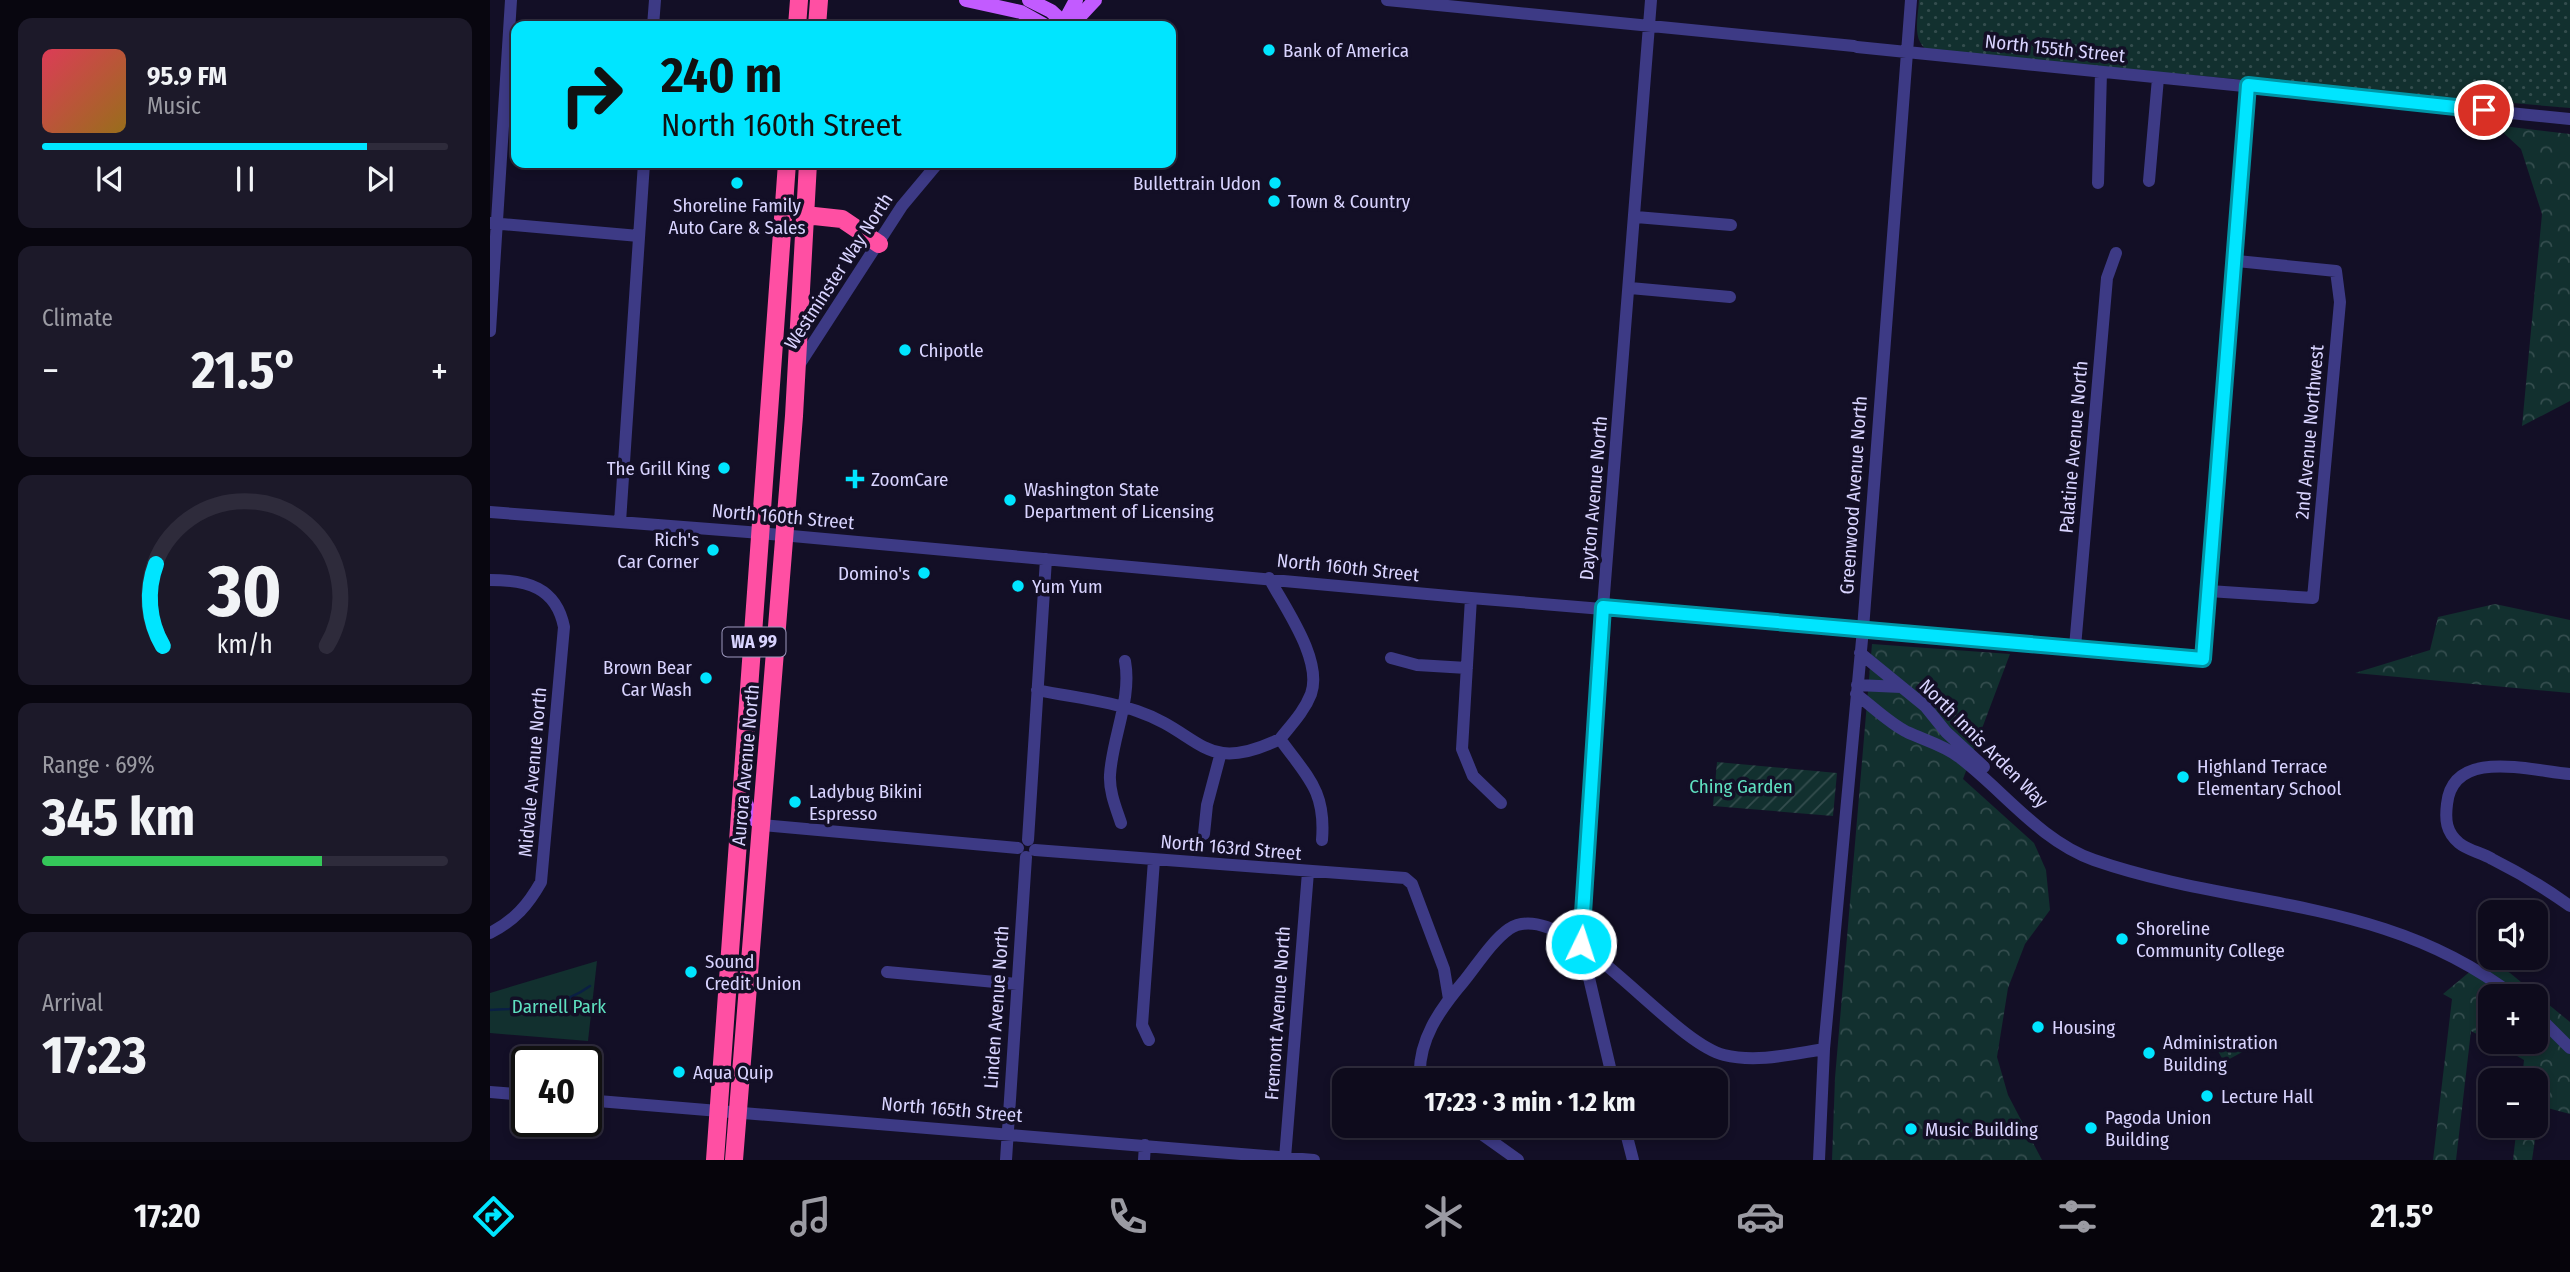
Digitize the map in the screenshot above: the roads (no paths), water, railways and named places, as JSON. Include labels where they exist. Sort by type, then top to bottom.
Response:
[{"type":"highway","points":[[797,21],[799,0]]},
{"type":"highway","points":[[817,21],[819,0]]},
{"type":"highway","name":"Aurora Avenue North","points":[[715,1160],[786,168]]},
{"type":"highway","name":"Aurora Avenue North","points":[[734,1160],[797,368],[808,168]]},
{"type":"highway","points":[[805,215],[842,219],[879,244]]},
{"type":"main road","points":[[966,0],[1021,12],[1036,21]]},
{"type":"main road","points":[[1029,0],[1052,11],[1060,21]]},
{"type":"main road","points":[[1065,21],[1076,0]]},
{"type":"main road","points":[[1071,21],[1080,16],[1095,0]]},
{"type":"main road","points":[[743,795],[751,816],[761,825]]},
{"type":"main road","points":[[738,845],[750,854],[757,871]]},
{"type":"street","points":[[490,331],[494,223],[511,0]]},
{"type":"street","points":[[653,21],[655,0]]},
{"type":"street","name":"North 155th Street","points":[[1387,0],[2570,119]]},
{"type":"street","name":"Dayton Avenue North","points":[[1610,1068],[1581,944],[1603,607],[1636,217],[1651,0]]},
{"type":"street","name":"Greenwood Avenue North","points":[[1819,1160],[1824,1049],[1863,629],[1910,0]]},
{"type":"street","points":[[2098,183],[2101,72]]},
{"type":"street","points":[[2149,181],[2158,78]]},
{"type":"street","points":[[2209,591],[2237,261],[2248,85]]},
{"type":"street","points":[[620,522],[644,168]]},
{"type":"street","name":"Westminster Way North","points":[[797,368],[815,336],[915,190],[934,168]]},
{"type":"street","points":[[1636,217],[1731,225]]},
{"type":"street","points":[[494,223],[639,236]]},
{"type":"street","name":"Palatine Avenue North","points":[[2075,647],[2107,278],[2116,253]]},
{"type":"street","name":"2nd Avenue Northwest","points":[[2209,591],[2313,598],[2340,302],[2336,271],[2237,261]]},
{"type":"street","points":[[1630,288],[1730,297]]},
{"type":"street","name":"North 160th Street","points":[[490,512],[761,533],[1471,598],[2203,659],[2209,591]]},
{"type":"street","name":"Linden Avenue North","points":[[1006,1160],[1046,559]]},
{"type":"street","points":[[1037,690],[1122,706],[1160,720],[1220,755],[1255,751],[1280,739],[1300,714],[1311,694],[1314,677],[1312,661],[1269,578]]},
{"type":"street","name":"Midvale Avenue North","points":[[490,580],[540,588],[561,608],[564,627],[541,882],[527,906],[511,921],[490,933]]},
{"type":"street","points":[[1471,598],[1462,749],[1473,776],[1501,803]]},
{"type":"street","name":"North Innis Arden Way","points":[[1860,653],[1925,706],[1946,732],[2016,797],[2039,826]]},
{"type":"street","points":[[1391,658],[1417,664],[1467,668]]},
{"type":"street","points":[[1121,823],[1110,788],[1110,775],[1127,674],[1125,661]]},
{"type":"street","name":"North Innis Arden Way","points":[[1856,689],[1901,687]]},
{"type":"street","name":"North Innis Arden Way","points":[[1856,689],[1905,731],[1957,755],[2039,826],[2091,859],[2183,883],[2390,928],[2453,957],[2495,984]]},
{"type":"street","points":[[1280,739],[1322,803],[1322,840]]},
{"type":"street","points":[[1204,834],[1206,805],[1220,755]]},
{"type":"street","points":[[2570,774],[2481,766],[2463,773],[2448,796],[2445,818],[2450,834],[2461,845],[2541,884],[2570,906]]},
{"type":"street","name":"North 163rd Street","points":[[761,825],[1154,860],[1405,878],[1415,892],[1444,969],[1449,999]]},
{"type":"street","points":[[1149,1040],[1142,1025],[1154,860]]},
{"type":"street","name":"Fremont Avenue North","points":[[1285,1158],[1308,872]]},
{"type":"street","points":[[1421,1068],[1425,1038],[1449,999],[1508,930],[1522,923],[1550,928],[1581,944],[1672,1026],[1723,1055],[1778,1057],[1824,1049]]},
{"type":"street","points":[[887,972],[1017,984]]},
{"type":"street","points":[[2548,1026],[2570,1048]]},
{"type":"street","points":[[490,1093],[511,1094]]},
{"type":"street","name":"North 165th Street","points":[[602,1101],[1314,1160]]},
{"type":"street","points":[[1487,1138],[1518,1160]]},
{"type":"street","points":[[1627,1138],[1633,1160]]},
{"type":"street","points":[[1144,1160],[1145,1145]]},
{"type":"waterway","points":[[490,1010],[555,1003],[590,986]]},
{"type":"place","name":"Bank of America","points":[[1269,50]]},
{"type":"place","name":"Shoreline Family Auto Care & Sales","points":[[737,183]]},
{"type":"place","name":"Bullettrain Udon","points":[[1275,183]]},
{"type":"place","name":"Town & Country","points":[[1274,201]]},
{"type":"place","name":"Chipotle","points":[[905,350]]},
{"type":"place","name":"The Grill King","points":[[724,468]]},
{"type":"place","name":"ZoomCare","points":[[855,479]]},
{"type":"place","name":"Washington State Department of Licensing","points":[[1010,500]]},
{"type":"place","name":"Rich's Car Corner","points":[[713,550]]},
{"type":"place","name":"Domino's","points":[[924,573]]},
{"type":"place","name":"Yum Yum","points":[[1018,586]]},
{"type":"place","name":"Brown Bear Car Wash","points":[[706,678]]},
{"type":"place","name":"Highland Terrace Elementary School","points":[[2183,777]]},
{"type":"place","name":"Ladybug Bikini Espresso","points":[[795,802]]},
{"type":"place","name":"Shoreline Community College","points":[[2122,939]]},
{"type":"place","name":"Sound Credit Union","points":[[691,972]]},
{"type":"place","name":"Housing","points":[[2038,1027]]},
{"type":"place","name":"Administration Building","points":[[2149,1053]]},
{"type":"place","name":"Aqua Quip","points":[[679,1072]]},
{"type":"place","name":"Lecture Hall","points":[[2207,1096]]},
{"type":"place","name":"Pagoda Union Building","points":[[2091,1128]]},
{"type":"place","name":"Music Building","points":[[1911,1129]]},
{"type":"park label","name":"Ching Garden","points":[[1741,786]]},
{"type":"park label","name":"Darnell Park","points":[[559,1006]]}]
